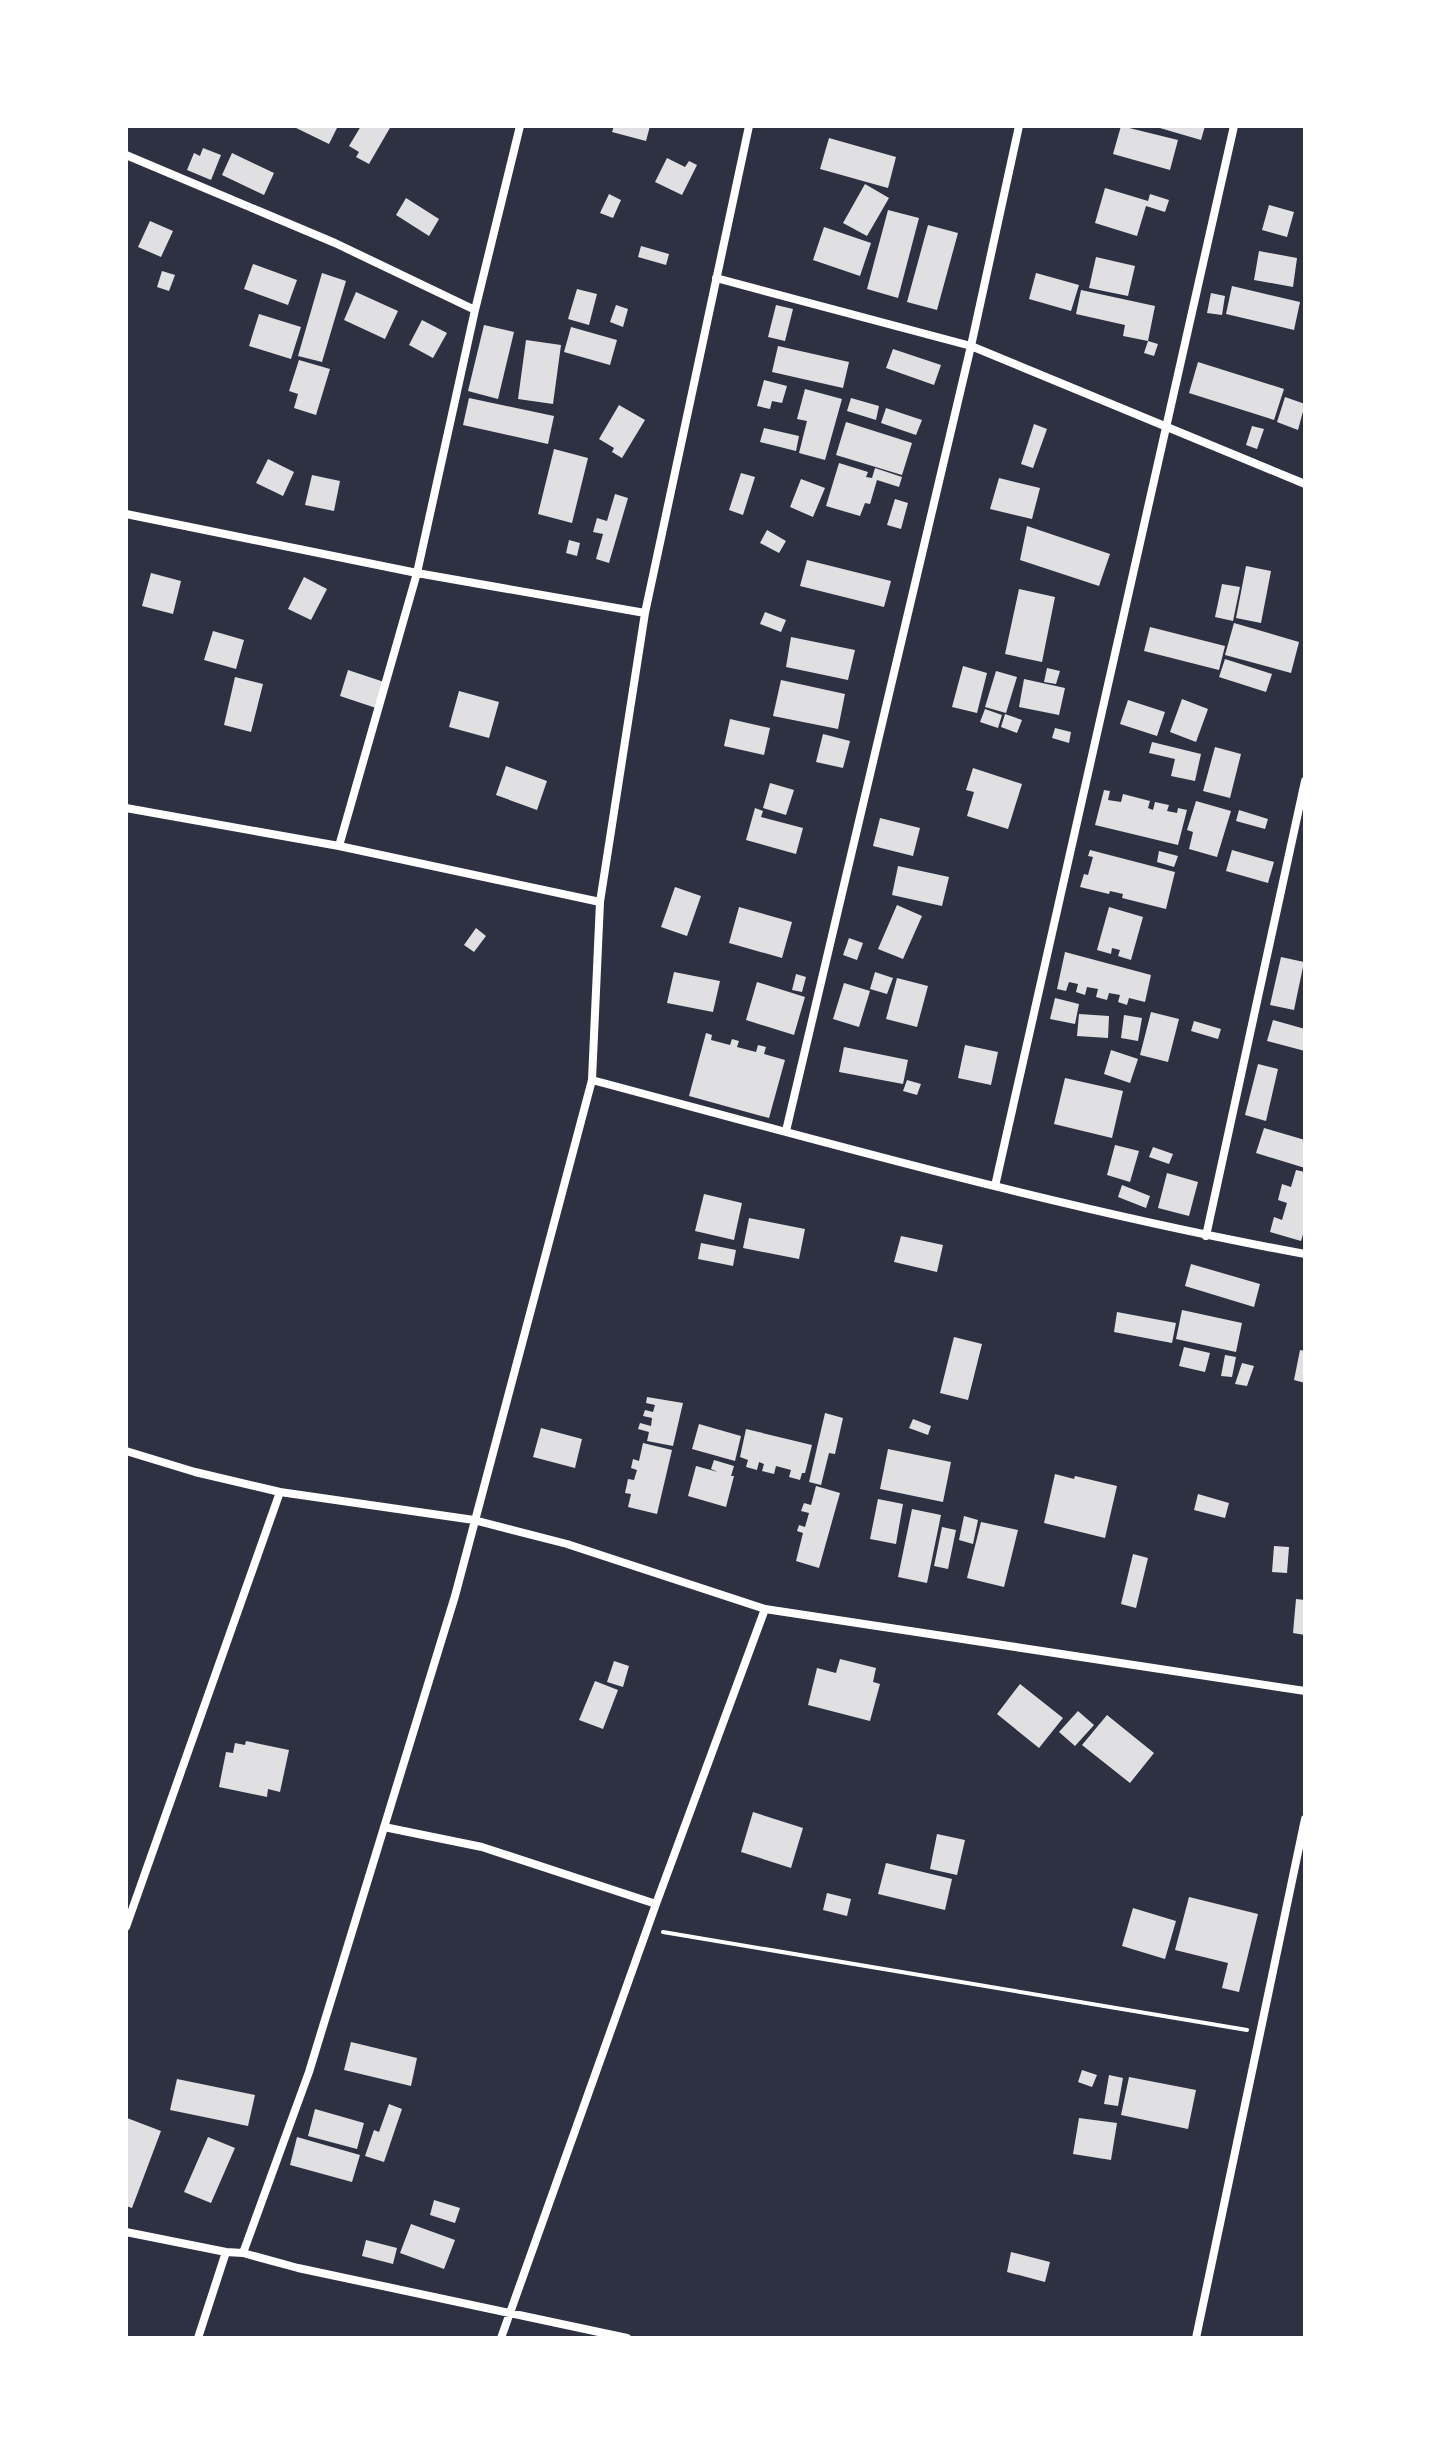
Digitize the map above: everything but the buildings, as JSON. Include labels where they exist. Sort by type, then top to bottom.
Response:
[{"type":"street","points":[[339,846],[417,573],[475,310],[520,126]]},
{"type":"street","points":[[243,2253],[309,2072],[455,1596],[592,1080],[600,902],[645,613],[749,126]]},
{"type":"street","points":[[786,1131],[971,346],[1019,126]]},
{"type":"street","points":[[995,1186],[1234,126]]},
{"type":"street","points":[[126,155],[335,243],[475,310]]},
{"type":"street","points":[[716,278],[971,346],[1305,484]]},
{"type":"street","points":[[126,514],[417,573],[645,613]]},
{"type":"street","points":[[1206,1236],[1305,781]]},
{"type":"street","points":[[126,808],[339,846],[600,902]]},
{"type":"street","points":[[592,1080],[995,1186],[1206,1236],[1305,1254]]},
{"type":"street","points":[[126,1451],[195,1472],[280,1492],[474,1520],[567,1544],[765,1609],[1305,1691]]},
{"type":"street","points":[[126,1927],[280,1492]]},
{"type":"street","points":[[501,2338],[765,1609]]},
{"type":"street","points":[[1196,2338],[1305,1819]]},
{"type":"street","points":[[384,1827],[482,1847],[656,1904]]},
{"type":"street","points":[[126,2232],[243,2253],[298,2268],[627,2338]]},
{"type":"street","points":[[198,2338],[226,2252]]},
{"type":"path","points":[[647,1929],[1261,2032]]}]
